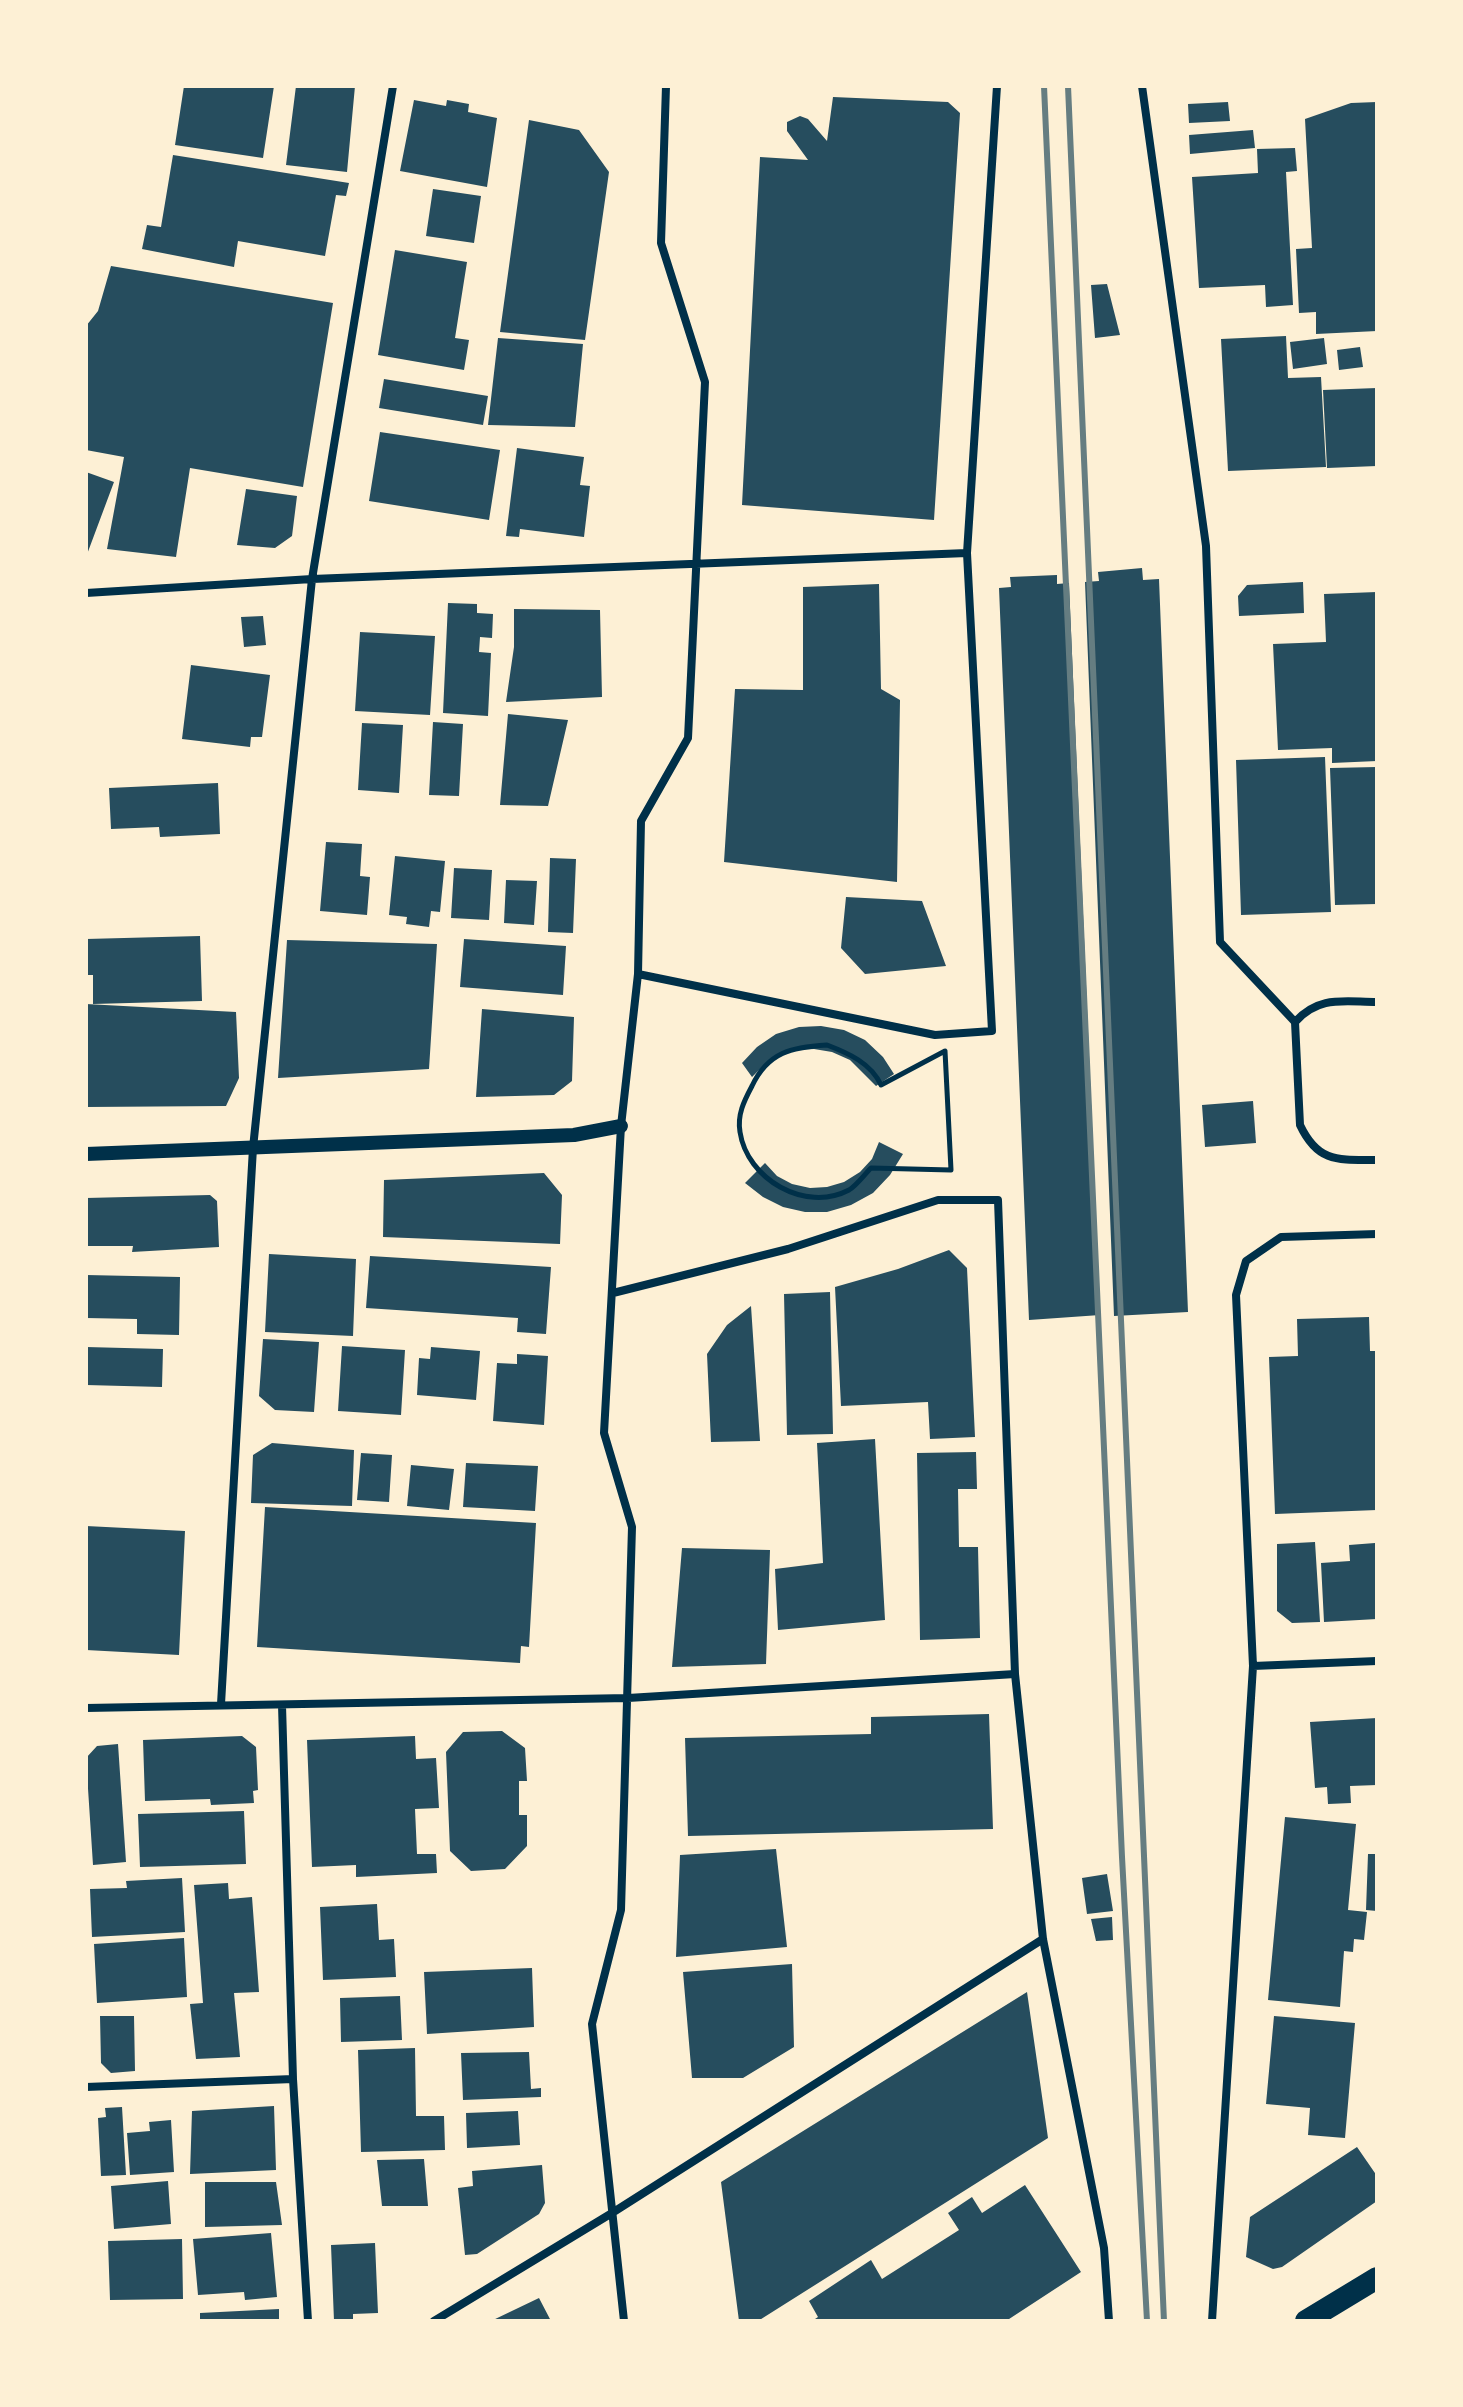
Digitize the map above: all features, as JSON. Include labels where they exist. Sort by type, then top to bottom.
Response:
[{"type":"highway","points":[[1306,2321],[1377,2278]]},
{"type":"street","points":[[221,1704],[253,1148],[312,579],[393,86]]},
{"type":"street","points":[[624,2321],[592,2024],[621,1910],[632,1527],[604,1433],[621,1126],[638,974],[641,821],[688,738],[705,382],[661,243],[666,86]]},
{"type":"street","points":[[638,974],[935,1035],[992,1031],[967,553],[997,86]]},
{"type":"street","points":[[1142,86],[1206,546],[1220,942],[1295,1022],[1300,1125],[1306,1138],[1316,1151],[1333,1158],[1377,1160]]},
{"type":"street","points":[[86,593],[312,579],[967,553]]},
{"type":"street","points":[[1295,1022],[1320,1002],[1377,1002]]},
{"type":"street","points":[[86,1154],[574,1135],[621,1126]]},
{"type":"street","points":[[613,1293],[788,1249],[938,1200],[998,1200],[1015,1674],[1043,1939],[1104,2248],[1109,2321]]},
{"type":"street","points":[[1212,2321],[1253,1666],[1236,1295],[1246,1261],[1281,1237],[1377,1234]]},
{"type":"street","points":[[1253,1666],[1377,1661]]},
{"type":"street","points":[[86,1708],[628,1698],[1015,1674]]},
{"type":"street","points":[[282,1705],[293,2079],[308,2321]]},
{"type":"street","points":[[434,2321],[612,2213],[1043,1939]]},
{"type":"street","points":[[86,2087],[293,2079]]},
{"type":"path","points":[[827,1045],[854,1056],[877,1076],[881,1085],[945,1051],[951,1170],[871,1168],[849,1189],[819,1197],[803,1196],[776,1186],[754,1165],[739,1133],[740,1109],[761,1067],[770,1060],[798,1047],[827,1045]]},
{"type":"building","points":[[184,86],[274,86],[263,158],[175,145]]},
{"type":"building","points":[[296,86],[355,86],[347,172],[286,165]]},
{"type":"building","points":[[833,97],[948,102],[960,113],[934,520],[742,505],[760,157],[808,160],[787,131],[787,122],[800,116],[808,119],[827,141]]},
{"type":"building","points":[[414,100],[446,106],[447,100],[469,104],[468,112],[497,118],[487,187],[400,171]]},
{"type":"building","points":[[1228,102],[1230,121],[1189,123],[1188,104]]},
{"type":"building","points":[[1377,102],[1377,331],[1316,334],[1316,312],[1299,313],[1296,249],[1312,248],[1305,119],[1351,103]]},
{"type":"building","points":[[529,120],[579,130],[609,172],[585,340],[500,332]]},
{"type":"building","points":[[1253,130],[1255,148],[1190,154],[1189,135]]},
{"type":"building","points":[[1295,148],[1297,171],[1286,172],[1293,305],[1266,307],[1265,285],[1199,288],[1192,177],[1258,173],[1257,149]]},
{"type":"building","points":[[173,155],[349,183],[346,196],[336,195],[325,256],[238,241],[234,267],[142,249],[147,225],[161,227]]},
{"type":"building","points":[[433,189],[481,196],[474,243],[426,236]]},
{"type":"building","points":[[395,250],[467,262],[455,338],[469,340],[464,370],[378,355]]},
{"type":"building","points":[[111,266],[333,303],[303,487],[190,468],[176,557],[107,549],[124,457],[86,450],[86,326],[98,311]]},
{"type":"building","points":[[1107,284],[1120,335],[1095,338],[1091,285]]},
{"type":"building","points":[[1286,336],[1288,378],[1321,377],[1326,467],[1228,471],[1221,339]]},
{"type":"building","points":[[498,338],[583,344],[575,427],[488,425]]},
{"type":"building","points":[[1324,338],[1327,364],[1293,369],[1290,342]]},
{"type":"building","points":[[1360,347],[1363,367],[1339,370],[1337,350]]},
{"type":"building","points":[[384,379],[488,396],[483,425],[379,408]]},
{"type":"building","points":[[1377,388],[1377,466],[1327,468],[1323,390]]},
{"type":"building","points":[[380,432],[500,450],[489,520],[369,501]]},
{"type":"building","points":[[517,448],[584,457],[580,485],[590,486],[584,537],[520,529],[519,537],[506,536]]},
{"type":"building","points":[[86,472],[114,482],[86,557]]},
{"type":"building","points":[[246,489],[297,496],[292,536],[275,548],[237,545]]},
{"type":"building","points":[[1142,568],[1143,580],[1159,579],[1188,1312],[1114,1316],[1085,582],[1099,581],[1098,572]]},
{"type":"building","points":[[1057,575],[1057,584],[1069,583],[1100,1315],[1029,1320],[999,588],[1011,587],[1010,577]]},
{"type":"building","points":[[1303,582],[1304,613],[1239,616],[1238,596],[1247,585]]},
{"type":"building","points":[[879,584],[881,689],[900,700],[897,882],[724,862],[735,689],[803,690],[803,587]]},
{"type":"building","points":[[1377,592],[1377,761],[1332,763],[1332,748],[1278,750],[1273,644],[1326,642],[1324,594]]},
{"type":"building","points":[[448,603],[477,604],[477,613],[493,614],[492,638],[480,637],[479,652],[491,653],[488,716],[443,713]]},
{"type":"building","points":[[514,609],[600,610],[602,697],[506,702],[514,647]]},
{"type":"building","points":[[263,616],[266,645],[244,647],[241,617]]},
{"type":"building","points":[[360,632],[435,636],[430,715],[355,711]]},
{"type":"building","points":[[191,665],[270,675],[262,737],[251,737],[250,747],[182,739]]},
{"type":"building","points":[[508,714],[568,720],[548,806],[500,805]]},
{"type":"building","points":[[433,722],[463,724],[459,796],[429,795]]},
{"type":"building","points":[[362,723],[403,725],[399,793],[358,790]]},
{"type":"building","points":[[1325,757],[1331,912],[1241,915],[1236,760]]},
{"type":"building","points":[[1377,767],[1377,904],[1335,905],[1330,768]]},
{"type":"building","points":[[218,783],[220,834],[160,837],[159,827],[111,829],[109,788]]},
{"type":"building","points":[[326,842],[362,844],[360,876],[370,877],[367,915],[320,911]]},
{"type":"building","points":[[395,856],[445,861],[440,912],[431,911],[429,927],[406,924],[407,917],[389,915]]},
{"type":"building","points":[[550,858],[576,859],[573,933],[548,932]]},
{"type":"building","points":[[454,868],[492,870],[489,920],[451,918]]},
{"type":"building","points":[[506,880],[537,881],[534,925],[504,923]]},
{"type":"building","points":[[846,897],[922,901],[946,966],[865,974],[841,948]]},
{"type":"building","points":[[200,936],[202,1001],[93,1004],[93,975],[86,975],[86,939]]},
{"type":"building","points":[[464,939],[566,946],[563,995],[460,987]]},
{"type":"building","points":[[287,940],[437,944],[429,1069],[278,1078]]},
{"type":"building","points":[[86,1004],[236,1012],[239,1078],[226,1106],[86,1107]]},
{"type":"building","points":[[482,1009],[574,1017],[572,1081],[554,1095],[476,1097]]},
{"type":"building","points":[[821,1026],[844,1030],[865,1040],[883,1057],[894,1074],[876,1086],[850,1060],[814,1049],[780,1055],[752,1077],[742,1063],[757,1047],[776,1034],[799,1027]]},
{"type":"building","points":[[1253,1101],[1256,1143],[1205,1147],[1202,1105]]},
{"type":"building","points":[[879,1142],[903,1154],[890,1175],[873,1193],[851,1205],[827,1212],[805,1212],[783,1207],[745,1183],[765,1163],[777,1176],[792,1184],[810,1188],[844,1182],[860,1172],[872,1159]]},
{"type":"building","points":[[544,1173],[562,1195],[560,1244],[383,1237],[384,1180]]},
{"type":"building","points":[[210,1195],[217,1201],[219,1247],[132,1252],[133,1246],[86,1246],[86,1198]]},
{"type":"building","points":[[949,1250],[967,1268],[975,1437],[930,1439],[928,1402],[841,1406],[835,1287]]},
{"type":"building","points":[[269,1254],[356,1259],[353,1336],[265,1332]]},
{"type":"building","points":[[370,1256],[551,1267],[546,1334],[517,1332],[518,1318],[366,1308]]},
{"type":"building","points":[[86,1275],[180,1277],[179,1335],[137,1334],[137,1319],[86,1318]]},
{"type":"building","points":[[830,1292],[833,1434],[787,1435],[784,1294]]},
{"type":"building","points":[[751,1306],[760,1441],[711,1442],[707,1354],[727,1325]]},
{"type":"building","points":[[1369,1317],[1370,1351],[1377,1351],[1377,1510],[1275,1514],[1269,1357],[1298,1356],[1297,1319]]},
{"type":"building","points":[[263,1339],[319,1342],[314,1412],[275,1410],[259,1396]]},
{"type":"building","points":[[342,1346],[405,1350],[401,1415],[338,1411]]},
{"type":"building","points":[[86,1347],[163,1349],[162,1387],[86,1385]]},
{"type":"building","points":[[431,1347],[480,1351],[476,1400],[417,1395],[419,1358],[430,1359]]},
{"type":"building","points":[[517,1354],[548,1356],[544,1425],[493,1421],[497,1363],[517,1364]]},
{"type":"building","points":[[875,1439],[885,1620],[778,1630],[775,1569],[823,1563],[817,1443]]},
{"type":"building","points":[[272,1443],[354,1450],[352,1506],[251,1503],[253,1455]]},
{"type":"building","points":[[976,1452],[977,1489],[958,1489],[959,1547],[978,1547],[980,1638],[920,1640],[917,1453]]},
{"type":"building","points":[[361,1453],[392,1455],[389,1502],[357,1500]]},
{"type":"building","points":[[466,1463],[538,1466],[535,1511],[463,1507]]},
{"type":"building","points":[[411,1465],[454,1469],[449,1510],[407,1506]]},
{"type":"building","points":[[265,1507],[536,1523],[529,1647],[521,1646],[520,1663],[257,1647]]},
{"type":"building","points":[[86,1526],[185,1531],[179,1655],[86,1650]]},
{"type":"building","points":[[1315,1542],[1320,1622],[1292,1623],[1277,1611],[1277,1544]]},
{"type":"building","points":[[1375,1543],[1377,1619],[1324,1622],[1321,1563],[1350,1561],[1349,1545]]},
{"type":"building","points":[[682,1548],[770,1550],[766,1664],[672,1667]]},
{"type":"building","points":[[989,1714],[993,1829],[688,1836],[685,1738],[871,1734],[871,1717]]},
{"type":"building","points":[[1377,1718],[1377,1785],[1350,1786],[1351,1803],[1328,1804],[1327,1787],[1315,1788],[1310,1722]]},
{"type":"building","points":[[502,1731],[525,1748],[527,1781],[519,1781],[519,1815],[527,1815],[527,1846],[505,1869],[471,1871],[450,1851],[446,1752],[463,1732]]},
{"type":"building","points":[[242,1736],[256,1747],[258,1790],[253,1791],[254,1803],[211,1805],[210,1799],[145,1801],[143,1740]]},
{"type":"building","points":[[415,1736],[416,1759],[436,1758],[439,1808],[415,1809],[417,1854],[436,1854],[437,1873],[356,1877],[356,1865],[312,1867],[307,1740]]},
{"type":"building","points":[[118,1744],[126,1862],[93,1865],[86,1758],[97,1746]]},
{"type":"building","points":[[244,1811],[246,1864],[140,1867],[138,1814]]},
{"type":"building","points":[[1285,1817],[1356,1824],[1348,1910],[1367,1912],[1364,1940],[1354,1939],[1353,1952],[1344,1951],[1340,2007],[1268,2000]]},
{"type":"building","points":[[776,1849],[787,1947],[676,1957],[680,1855]]},
{"type":"building","points":[[1368,1854],[1377,1854],[1377,1911],[1366,1910]]},
{"type":"building","points":[[1107,1874],[1113,1911],[1087,1914],[1082,1878]]},
{"type":"building","points":[[182,1878],[185,1932],[92,1937],[90,1889],[127,1888],[126,1881]]},
{"type":"building","points":[[228,1883],[229,1899],[252,1897],[259,1992],[234,1993],[240,2057],[196,2059],[190,2004],[203,2003],[194,1885]]},
{"type":"building","points":[[377,1904],[379,1940],[394,1939],[396,1977],[323,1980],[320,1907]]},
{"type":"building","points":[[1112,1917],[1113,1940],[1096,1941],[1091,1919]]},
{"type":"building","points":[[184,1938],[187,1997],[97,2003],[94,1944]]},
{"type":"building","points":[[792,1964],[794,2047],[743,2078],[692,2078],[683,1972]]},
{"type":"building","points":[[532,1968],[534,2027],[427,2034],[424,1972]]},
{"type":"building","points":[[1027,1992],[1048,2138],[758,2321],[739,2321],[721,2182]]},
{"type":"building","points":[[400,1996],[402,2040],[341,2042],[340,1998]]},
{"type":"building","points":[[100,2016],[134,2016],[135,2071],[111,2073],[101,2063]]},
{"type":"building","points":[[1274,2016],[1355,2023],[1345,2138],[1308,2135],[1310,2108],[1266,2104]]},
{"type":"building","points":[[415,2048],[416,2116],[444,2116],[445,2150],[361,2152],[358,2050]]},
{"type":"building","points":[[529,2052],[531,2089],[541,2088],[541,2097],[463,2100],[461,2053]]},
{"type":"building","points":[[274,2106],[276,2170],[190,2174],[192,2111]]},
{"type":"building","points":[[122,2107],[126,2175],[101,2176],[98,2118],[106,2117],[105,2108]]},
{"type":"building","points":[[518,2111],[520,2145],[467,2148],[466,2113]]},
{"type":"building","points":[[171,2120],[174,2172],[130,2175],[127,2133],[150,2131],[149,2122]]},
{"type":"building","points":[[1357,2147],[1377,2176],[1377,2201],[1282,2267],[1273,2269],[1246,2257],[1250,2217]]},
{"type":"building","points":[[424,2159],[428,2206],[382,2206],[377,2160]]},
{"type":"building","points":[[542,2165],[545,2203],[539,2214],[477,2254],[465,2255],[458,2188],[473,2186],[472,2171]]},
{"type":"building","points":[[168,2181],[171,2224],[114,2229],[111,2186]]},
{"type":"building","points":[[205,2182],[276,2182],[282,2225],[205,2227]]},
{"type":"building","points":[[1025,2185],[1081,2272],[1006,2321],[812,2321],[818,2317],[809,2301],[871,2260],[882,2279],[959,2230],[948,2213],[972,2197],[982,2213]]},
{"type":"building","points":[[271,2233],[277,2297],[245,2300],[244,2292],[198,2295],[193,2239]]},
{"type":"building","points":[[182,2239],[183,2299],[110,2300],[108,2241]]},
{"type":"building","points":[[375,2243],[378,2313],[353,2314],[353,2321],[334,2321],[331,2245]]},
{"type":"building","points":[[539,2298],[551,2321],[491,2321]]},
{"type":"building","points":[[279,2309],[279,2321],[200,2321],[200,2313]]},
{"type":"railway","points":[[1044,86],[1122,1857],[1147,2321]]},
{"type":"railway","points":[[1068,86],[1164,2321]]}]
